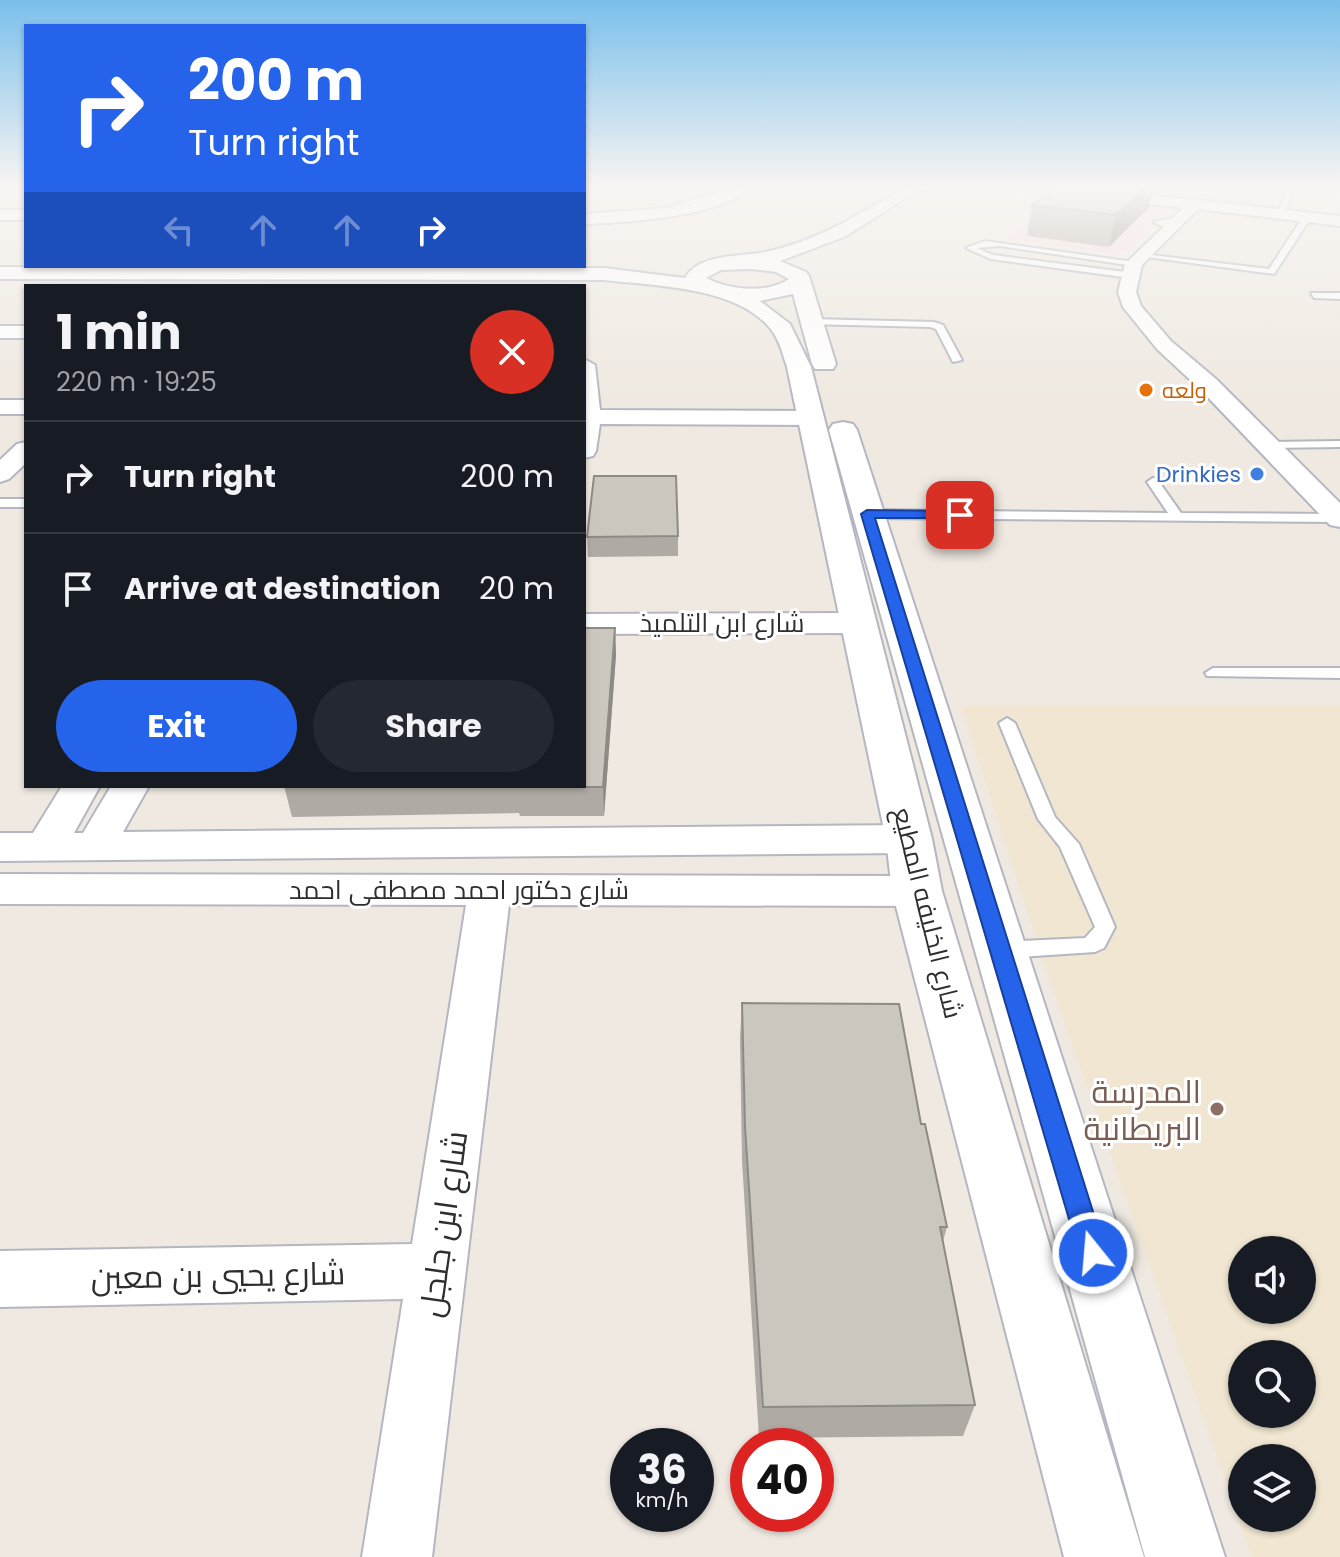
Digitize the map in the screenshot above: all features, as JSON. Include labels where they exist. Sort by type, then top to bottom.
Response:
[{"type":"street","points":[[722,277],[773,260]]},
{"type":"street","points":[[807,322],[831,260]]},
{"type":"street","points":[[1138,261],[1127,292],[1132,307],[1164,345],[1208,384],[1340,518]]},
{"type":"street","points":[[0,274],[261,269],[722,277],[767,264],[807,322]]},
{"type":"street","points":[[0,266],[24,266]]},
{"type":"street","points":[[477,268],[722,277],[784,290],[807,322]]},
{"type":"street","name":"شارع الخليفه المطيع","points":[[722,277],[789,336],[807,322]]},
{"type":"street","name":"شارع الخليفه المطيع","points":[[807,322],[812,418],[909,839],[917,891],[1104,1557]]},
{"type":"street","name":"شارع الخليفه المطيع","points":[[807,322],[1185,1557]]},
{"type":"street","points":[[0,332],[24,332]]},
{"type":"street","points":[[586,386],[589,417],[586,437]]},
{"type":"street","points":[[0,407],[24,407]]},
{"type":"street","points":[[589,417],[812,418]]},
{"type":"street","points":[[0,419],[24,419]]},
{"type":"street","points":[[0,474],[24,451]]},
{"type":"street","name":"شارع ابن التلميذ","points":[[586,624],[860,623]]},
{"type":"street","points":[[45,847],[80,788]]},
{"type":"street","points":[[96,845],[129,788]]},
{"type":"street","name":"شارع دكتور احمد مصطفى احمد","points":[[0,847],[909,839]]},
{"type":"street","name":"شارع دكتور احمد مصطفى احمد","points":[[0,889],[917,891]]},
{"type":"street","name":"شارع ابن جلجل","points":[[397,1557],[489,891]]},
{"type":"street","name":"شارع يحيي بن معين","points":[[0,1279],[437,1271]]},
{"type":"lane","points":[[1089,260],[1138,261]]},
{"type":"lane","points":[[1127,260],[1271,272],[1279,260]]},
{"type":"lane","points":[[1129,260],[1138,261]]},
{"type":"lane","points":[[1133,260],[1138,261]]},
{"type":"lane","points":[[1314,295],[1340,296]]},
{"type":"lane","points":[[807,322],[937,325],[957,360]]},
{"type":"lane","points":[[1268,445],[1340,444]]},
{"type":"lane","points":[[1153,482],[1177,516]]},
{"type":"lane","points":[[0,503],[24,503]]},
{"type":"lane","points":[[867,514],[1340,518]]},
{"type":"lane","points":[[1213,673],[1340,673]]},
{"type":"lane","points":[[1000,950],[1088,946],[1097,942],[1105,927],[1069,844],[1047,819],[1007,723]]},
{"type":"shaded area","name":"المدرسة البريطانية","points":[[961,706],[1340,706],[1340,1557],[1252,1557],[1243,1532],[1316,1532],[1316,1444],[1228,1444],[1228,1489],[1045,967]]},
{"type":"building","points":[[594,476],[676,476],[678,536],[587,537]]},
{"type":"building","points":[[586,628],[615,628],[603,787],[586,787]]},
{"type":"building","points":[[742,1003],[899,1004],[921,1124],[925,1124],[947,1227],[940,1227],[975,1405],[763,1407],[745,1126]]},
{"type":"place","name":"ولعه","points":[[1146,390]]},
{"type":"place","name":"Drinkies","points":[[1257,474]]},
{"type":"place","name":"المدرسة البريطانية","points":[[1217,1109]]},
{"type":"route","points":[[960,515],[867,514],[1093,1253]]}]
